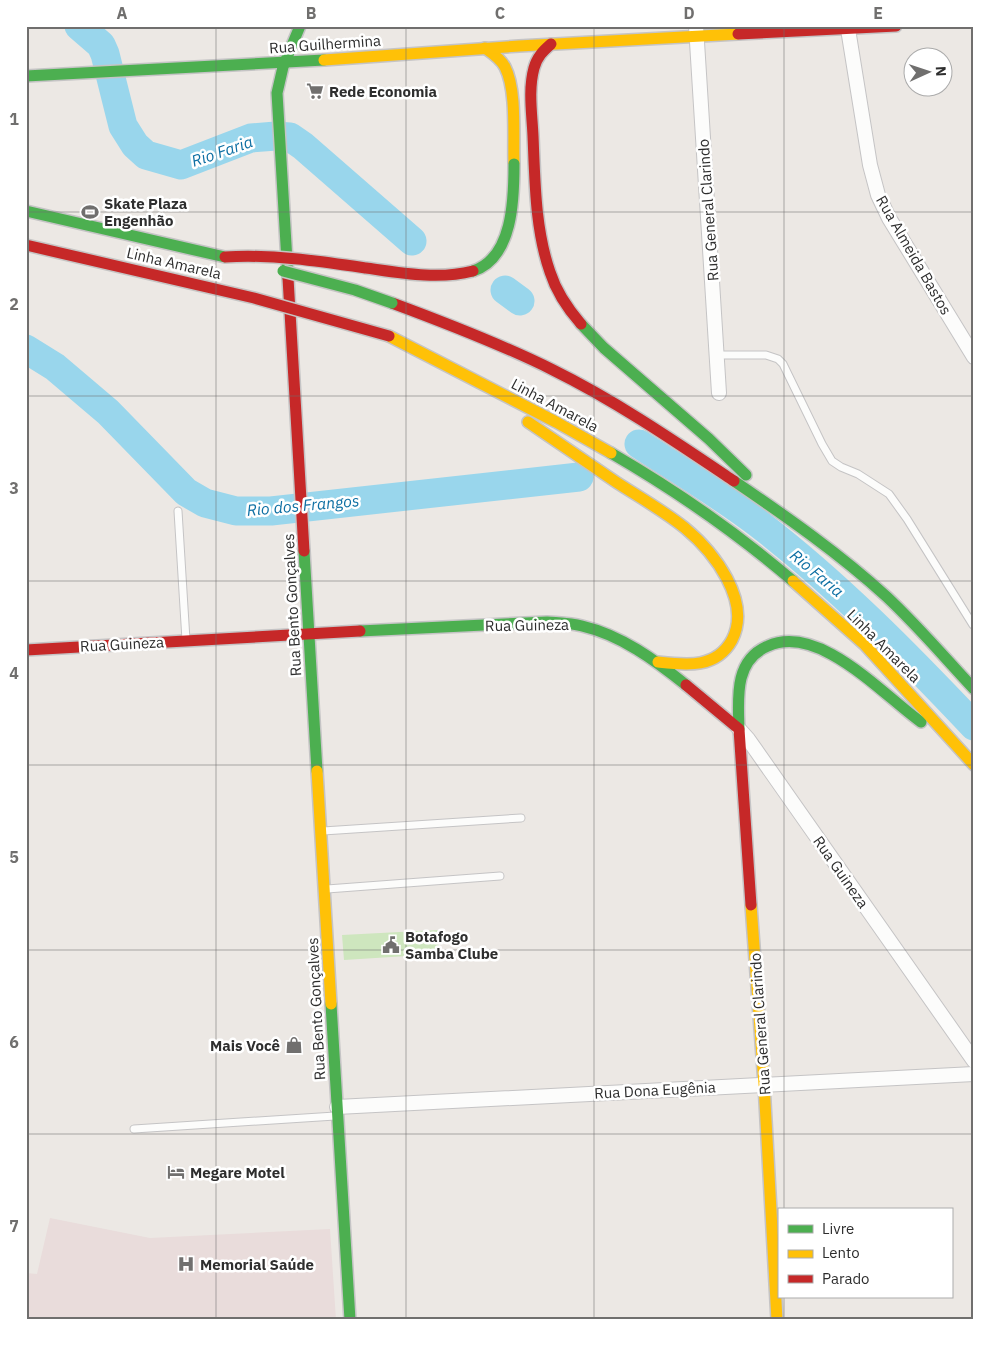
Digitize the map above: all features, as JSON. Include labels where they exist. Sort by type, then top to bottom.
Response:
[{"type":"main road","name":"Rua Bento Gonçalves","points":[[300,26],[278,78],[278,116],[350,1320]]},
{"type":"main road","name":"Rua Guilhermina","points":[[26,76],[283,63],[550,44],[697,31],[848,29],[896,26]]},
{"type":"main road","points":[[550,44],[536,62],[531,82],[533,160],[537,201],[541,238],[551,276],[566,304],[585,328],[616,359],[697,428],[738,467],[778,512]]},
{"type":"main road","points":[[225,257],[268,256],[414,274],[445,275],[476,271],[488,264],[499,249],[507,231],[512,208],[514,164],[510,81],[505,67],[498,57],[486,48]]},
{"type":"main road","name":"Linha Amarela","points":[[26,211],[225,257],[355,290],[493,342],[554,370],[610,400],[721,471],[837,556],[875,587],[974,689]]},
{"type":"main road","name":"Linha Amarela","points":[[26,245],[214,287],[388,336],[432,356],[466,376],[529,406],[641,470],[720,522],[768,560],[848,629],[890,670],[974,765]]},
{"type":"main road","points":[[466,376],[538,430],[685,528],[706,548],[721,569],[732,590],[737,609],[738,622],[734,637],[725,649],[712,660],[696,664],[676,665],[658,662]]},
{"type":"main road","name":"Rua Guineza","points":[[26,650],[547,622],[572,624],[612,637],[658,662],[739,729]]},
{"type":"main road","name":"Rua General Clarindo","points":[[777,1320],[764,1084],[739,729],[738,689],[741,672],[756,651],[768,645],[784,641],[799,642],[816,647],[850,667],[910,714],[951,740]]},
{"type":"street","name":"Rua Almeida Bastos","points":[[848,29],[870,165],[878,196],[889,218],[974,358]]},
{"type":"street","name":"Rua General Clarindo","points":[[697,31],[719,393]]},
{"type":"street","name":"Rua Guineza","points":[[739,729],[969,1045],[974,1061]]},
{"type":"street","name":"Rua Dona Eugênia","points":[[337,1112],[764,1084],[974,1074]]},
{"type":"lane","points":[[717,355],[766,355],[778,358],[783,364],[832,461],[858,474],[889,494],[907,519],[973,625]]},
{"type":"lane","points":[[178,511],[186,641]]},
{"type":"lane","points":[[320,831],[521,818]]},
{"type":"lane","points":[[324,889],[500,876]]},
{"type":"lane","points":[[134,1129],[337,1112]]},
{"type":"shaded area","name":"Memorial Saúde","points":[[50,1218],[150,1238],[330,1229],[336,1320],[26,1320],[26,1273],[37,1274]]},
{"type":"green space","name":"Botafogo Samba Clube","points":[[438,930],[439,954],[344,960],[342,935]]},
{"type":"waterway","name":"Rio Faria","points":[[79,26],[101,45],[105,54],[123,126],[135,145],[146,155],[181,165],[251,138],[290,137],[303,146],[412,241]]},
{"type":"waterway","name":"Rio Faria","points":[[505,290],[520,301]]},
{"type":"waterway","name":"Rio dos Frangos","points":[[26,349],[55,367],[108,412],[186,492],[205,503],[236,511],[271,511],[579,477]]},
{"type":"waterway","name":"Rio Faria","points":[[639,444],[730,503],[788,547],[870,620],[974,726]]},
{"type":"traffic: fast","points":[[288,278],[277,93],[283,67],[300,26]]},
{"type":"traffic: fast","points":[[26,76],[324,60]]},
{"type":"traffic: fast","points":[[473,271],[486,264],[496,254],[504,241],[512,210],[514,164]]},
{"type":"traffic: fast","points":[[26,211],[225,257]]},
{"type":"traffic: fast","points":[[283,271],[355,290],[392,303]]},
{"type":"traffic: fast","points":[[581,324],[604,348],[709,439],[746,475]]},
{"type":"traffic: fast","points":[[611,453],[705,513],[793,581]]},
{"type":"traffic: fast","points":[[734,481],[813,536],[869,581],[910,619],[974,689]]},
{"type":"traffic: fast","points":[[304,551],[317,771]]},
{"type":"traffic: fast","points":[[360,631],[547,622],[573,624],[596,630],[624,642],[662,666],[686,685]]},
{"type":"traffic: fast","points":[[739,729],[740,681],[749,661],[757,652],[768,646],[788,642],[808,644],[829,653],[849,665],[921,722]]},
{"type":"traffic: fast","points":[[331,1004],[350,1320]]},
{"type":"traffic: slow","points":[[324,60],[519,46],[738,34]]},
{"type":"traffic: slow","points":[[485,48],[501,61],[509,77],[513,101],[514,164]]},
{"type":"traffic: slow","points":[[389,336],[556,422],[611,453]]},
{"type":"traffic: slow","points":[[528,422],[685,528],[707,550],[727,578],[734,594],[737,609],[737,625],[732,640],[725,649],[718,656],[699,663],[658,662]]},
{"type":"traffic: slow","points":[[793,581],[865,645],[974,765]]},
{"type":"traffic: slow","points":[[317,771],[331,1004]]},
{"type":"traffic: slow","points":[[751,905],[764,1084],[777,1320]]},
{"type":"traffic: jam","points":[[738,34],[896,26]]},
{"type":"traffic: jam","points":[[551,44],[537,61],[531,85],[537,205],[541,239],[553,279],[563,300],[581,324]]},
{"type":"traffic: jam","points":[[26,245],[254,298],[389,336]]},
{"type":"traffic: jam","points":[[225,257],[261,256],[296,259],[419,275],[460,274],[473,271]]},
{"type":"traffic: jam","points":[[288,278],[304,551]]},
{"type":"traffic: jam","points":[[392,303],[453,326],[533,360],[576,382],[645,423],[734,481]]},
{"type":"traffic: jam","points":[[26,650],[360,631]]},
{"type":"traffic: jam","points":[[686,685],[739,729],[751,905]]},
{"type":"place","name":"Rede Economia","points":[[315,91]]},
{"type":"place","name":"Skate Plaza Engenhão","points":[[90,212]]},
{"type":"place","name":"Botafogo Samba Clube","points":[[391,945]]},
{"type":"place","name":"Mais Você","points":[[294,1045]]},
{"type":"place","name":"Megare Motel","points":[[176,1172]]},
{"type":"place","name":"Memorial Saúde","points":[[186,1264]]}]
